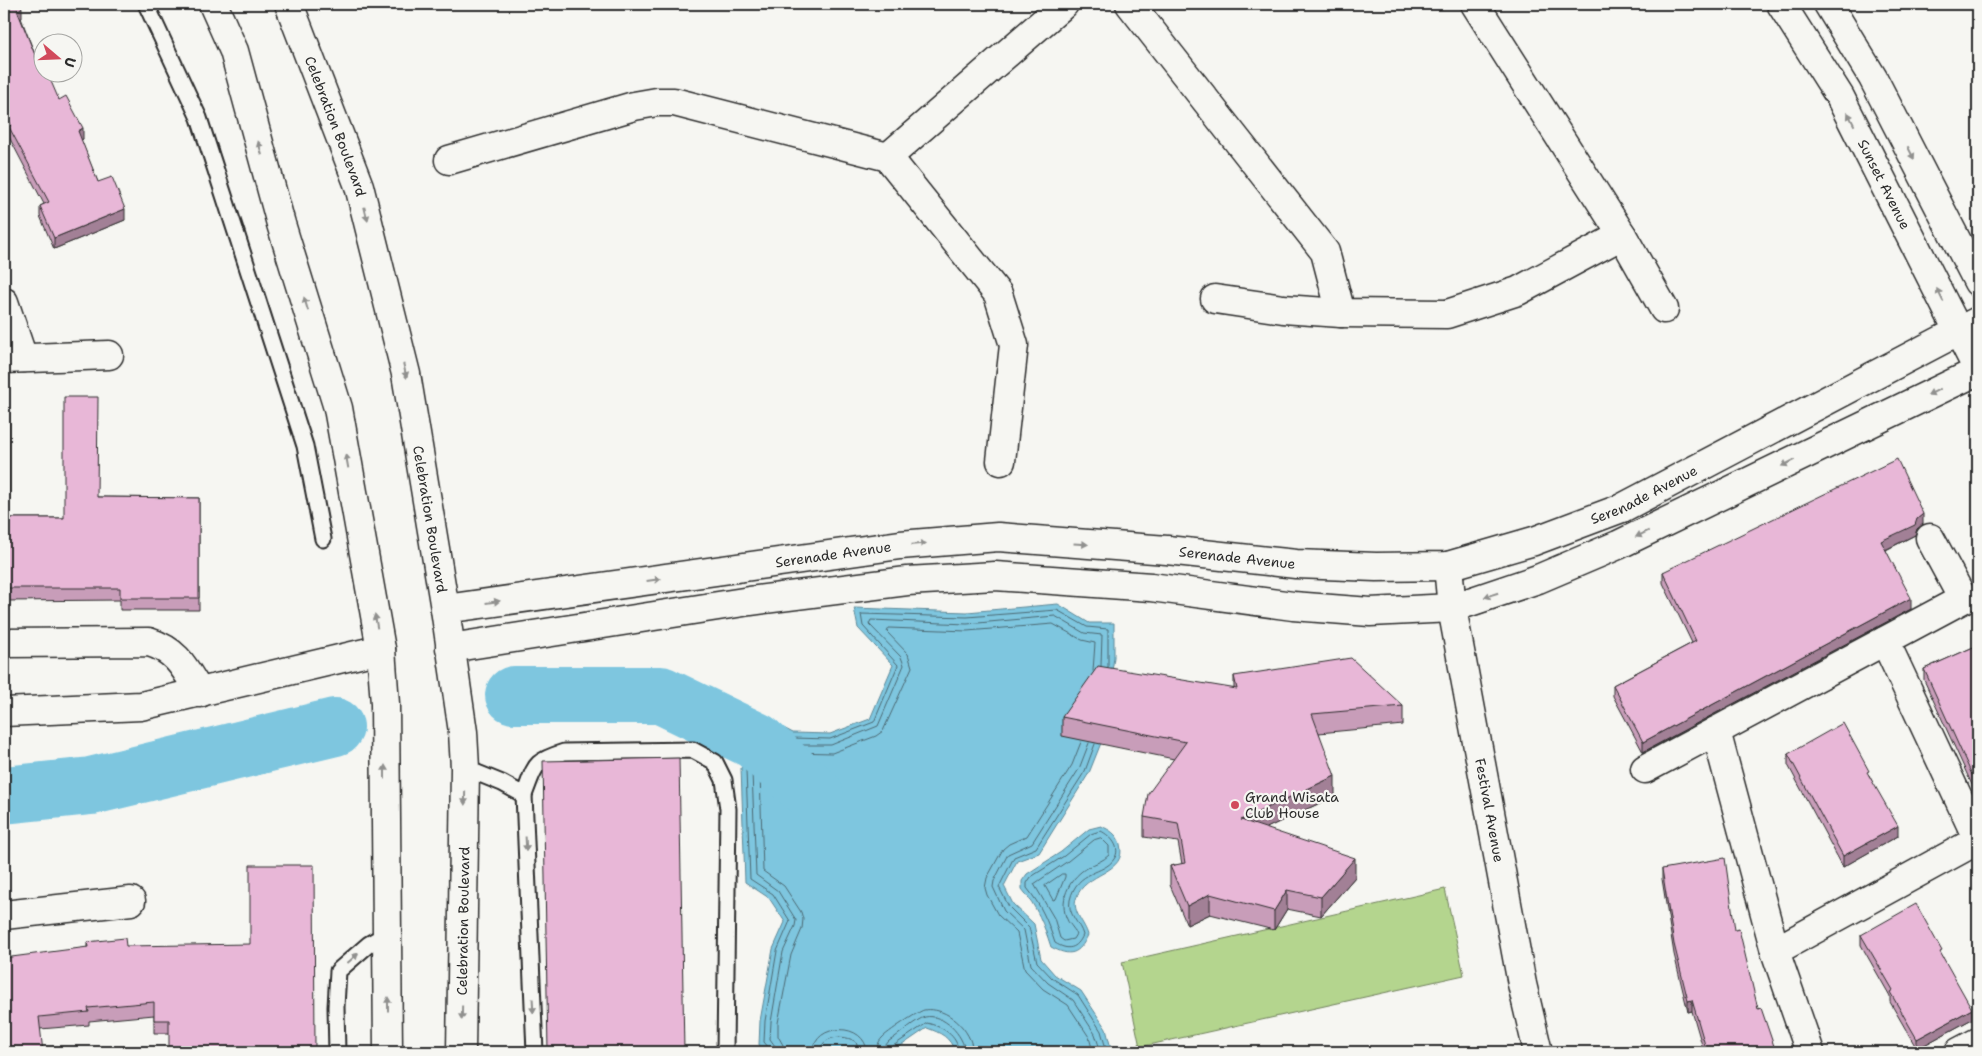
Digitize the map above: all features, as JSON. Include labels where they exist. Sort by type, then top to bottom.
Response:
[{"type":"street","points":[[213,4],[234,51],[281,224],[338,408],[381,649],[385,704],[388,1052]]},
{"type":"street","name":"Celebration Boulevard","points":[[289,4],[359,186],[406,374],[445,609],[463,732],[466,768],[461,1052]]},
{"type":"street","points":[[888,157],[1064,4]]},
{"type":"street","points":[[1130,4],[1325,252],[1341,313]]},
{"type":"street","points":[[1475,4],[1622,235],[1664,309]]},
{"type":"street","name":"Sunset Avenue","points":[[1781,4],[1840,98],[1968,326],[1978,370]]},
{"type":"street","points":[[1828,4],[1873,78],[1978,282]]},
{"type":"street","points":[[1822,69],[1856,50]]},
{"type":"street","points":[[449,160],[634,106],[657,102],[674,102],[888,157],[998,294],[1014,345],[1002,461]]},
{"type":"street","points":[[1215,299],[1284,309],[1341,313],[1447,314],[1518,291],[1622,235]]},
{"type":"street","points":[[4,302],[13,359],[109,355]]},
{"type":"street","name":"Serenade Avenue","points":[[445,609],[900,545],[998,537],[1167,550],[1296,564],[1376,567],[1448,566],[1534,541],[1622,508],[1968,326]]},
{"type":"street","points":[[450,648],[819,592],[907,581],[995,576],[1151,587],[1293,606],[1370,612],[1452,608],[1538,579],[1618,545],[1978,370]]},
{"type":"street","points":[[1644,769],[1963,599],[1930,538]]},
{"type":"street","name":"Festival Avenue","points":[[1448,566],[1452,608],[1522,984],[1538,1052]]},
{"type":"street","points":[[1775,951],[1978,840],[1885,641]]},
{"type":"street","points":[[4,643],[149,642],[162,646],[177,656],[200,693]]},
{"type":"street","points":[[4,712],[141,706],[381,649]]},
{"type":"street","points":[[1716,731],[1775,951],[1810,1052]]},
{"type":"street","points":[[4,916],[131,901]]},
{"type":"street","points":[[1959,1052],[1978,1042]]},
{"type":"lane","points":[[146,4],[199,118],[305,446],[323,539]]},
{"type":"lane","points":[[535,1052],[524,795],[536,764],[546,757],[564,752],[693,750],[715,762],[724,780],[728,809],[725,1052]]},
{"type":"lane","points":[[466,768],[502,783],[524,795]]},
{"type":"lane","points":[[337,1052],[336,1007],[338,971],[369,944],[388,933]]},
{"type":"green space","points":[[1445,889],[1464,975],[1140,1047],[1122,962]]},
{"type":"water","points":[[1058,604],[1089,623],[1114,623],[1114,657],[1103,738],[1089,773],[1039,853],[1017,861],[1004,886],[1013,904],[1034,924],[1041,959],[1055,975],[1081,991],[1106,1029],[1112,1052],[955,1052],[944,1036],[927,1028],[892,1052],[854,1052],[844,1049],[819,1052],[767,1052],[759,1045],[760,1021],[773,949],[785,922],[769,898],[745,882],[741,768],[756,741],[761,716],[793,733],[830,734],[870,719],[893,665],[858,628],[854,608],[967,612]]},
{"type":"water","points":[[1101,826],[1115,835],[1120,844],[1121,854],[1118,862],[1112,868],[1087,883],[1081,890],[1075,904],[1077,913],[1088,935],[1085,942],[1077,950],[1069,953],[1064,952],[1051,947],[1040,916],[1022,889],[1022,881],[1027,874],[1061,852],[1089,829]]},
{"type":"building","points":[[4,4],[20,4],[22,8],[17,10],[32,48],[32,82],[51,82],[59,100],[66,96],[83,128],[78,131],[98,182],[112,177],[125,209],[54,238],[40,206],[49,202],[9,127],[11,125],[4,108]]},
{"type":"building","points":[[64,397],[98,397],[97,497],[199,498],[199,598],[120,598],[120,588],[5,588],[4,593],[4,407],[9,407],[9,518],[64,518]]},
{"type":"building","points":[[1897,459],[1923,514],[1917,519],[1915,525],[1881,541],[1911,598],[1643,742],[1613,685],[1696,641],[1663,572]]},
{"type":"building","points":[[1978,645],[1978,788],[1924,669]]},
{"type":"building","name":"Grand Wisata Club House","points":[[1351,658],[1403,706],[1312,714],[1335,776],[1241,820],[1355,858],[1321,897],[1287,890],[1274,911],[1210,894],[1187,906],[1170,866],[1185,863],[1178,823],[1144,817],[1148,794],[1186,742],[1062,717],[1098,666],[1237,689],[1234,676]]},
{"type":"building","points":[[1843,723],[1869,771],[1867,772],[1898,826],[1843,856],[1788,754]]},
{"type":"building","points":[[679,758],[684,1052],[548,1052],[543,761]]},
{"type":"building","points":[[1725,858],[1735,930],[1739,929],[1758,1009],[1761,1008],[1776,1052],[1707,1052],[1692,1000],[1688,1001],[1674,944],[1662,869]]},
{"type":"building","points":[[250,865],[314,865],[315,1052],[169,1052],[169,1020],[154,1020],[154,1002],[88,1008],[89,1012],[39,1017],[43,1052],[4,1052],[4,958],[88,947],[87,942],[125,938],[126,946],[250,944]]},
{"type":"building","points":[[1916,904],[1972,1009],[1917,1039],[1890,992],[1893,990],[1861,935]]},
{"type":"waterway","points":[[514,695],[661,695],[756,741],[815,795]]},
{"type":"waterway","points":[[4,795],[91,786],[335,727]]},
{"type":"place","name":"Grand Wisata Club House","points":[[1235,805]]}]
